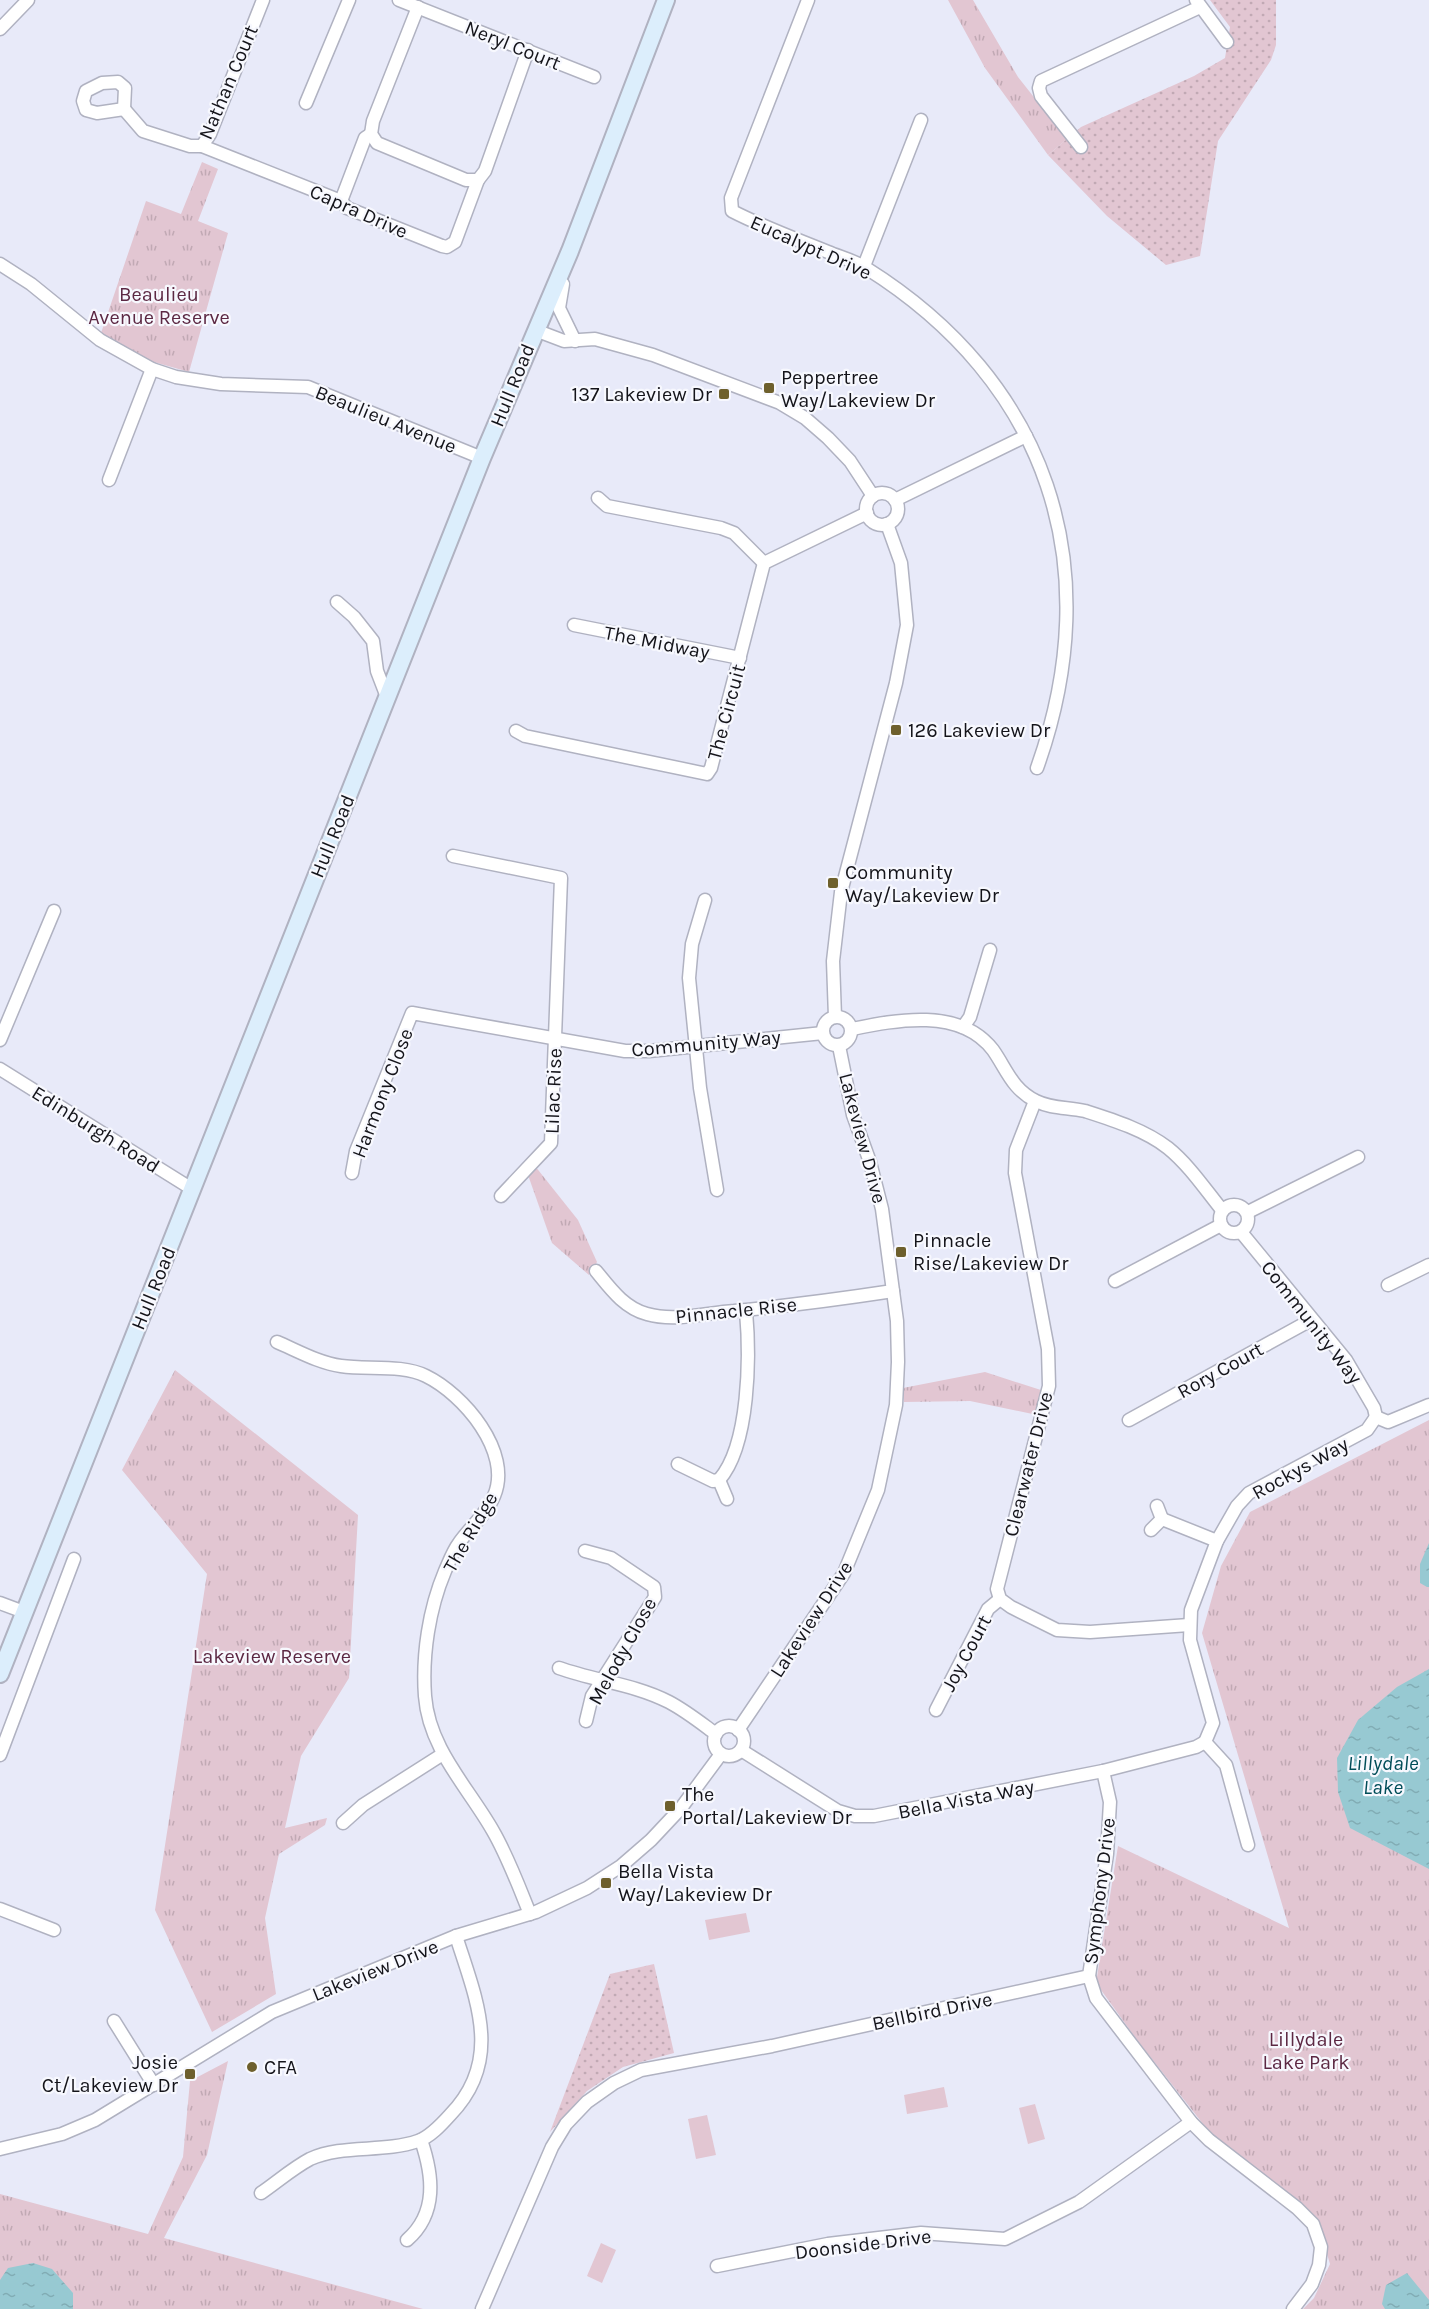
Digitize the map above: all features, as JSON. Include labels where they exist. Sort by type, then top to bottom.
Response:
[{"type":"main road","name":"Hull Road","points":[[0,1674],[482,458],[570,251],[666,0]]},
{"type":"street","points":[[0,29],[28,0]]},
{"type":"street","name":"Nathan Court","points":[[124,108],[143,131],[190,146],[202,146],[210,134],[263,0]]},
{"type":"street","points":[[306,103],[348,0]]},
{"type":"street","name":"Neryl Court","points":[[399,0],[426,6],[594,77]]},
{"type":"street","name":"Eucalypt Drive","points":[[808,0],[731,198],[732,211],[864,266],[938,320],[967,349],[1012,407],[1054,506],[1064,562],[1066,609],[1064,670],[1049,734],[1037,768]]},
{"type":"street","points":[[1081,147],[1041,96],[1038,88],[1041,81],[1198,4],[1227,42]]},
{"type":"street","points":[[426,6],[373,121],[371,134],[377,143],[466,180],[478,180],[485,171],[528,50]]},
{"type":"street","points":[[864,266],[921,120]]},
{"type":"street","points":[[340,201],[365,138],[371,134]]},
{"type":"street","name":"Capra Drive","points":[[202,146],[340,201],[347,208],[447,247],[452,245],[458,236],[478,180]]},
{"type":"street","points":[[570,251],[569,267],[558,300],[563,319],[575,341]]},
{"type":"street","name":"Beaulieu Avenue","points":[[0,264],[31,284],[100,340],[152,369],[176,377],[221,384],[308,387],[482,458]]},
{"type":"street","points":[[535,330],[564,340],[595,339],[653,354],[780,403],[805,418],[828,438],[850,461],[873,496]]},
{"type":"street","points":[[109,480],[152,369]]},
{"type":"street","points":[[895,500],[1026,436]]},
{"type":"street","points":[[887,494],[895,500],[897,514],[887,524],[877,524],[867,513],[867,504],[873,496],[887,494]]},
{"type":"street","points":[[598,498],[607,506],[656,513],[727,530],[734,533],[764,563],[867,513]]},
{"type":"street","points":[[836,1017],[833,961],[842,892],[896,683],[907,625],[901,562],[887,524]]},
{"type":"street","name":"The Circuit","points":[[516,731],[525,736],[707,774],[711,768],[764,563]]},
{"type":"street","points":[[337,602],[354,617],[373,641],[377,671],[387,698]]},
{"type":"street","name":"The Midway","points":[[574,625],[740,658]]},
{"type":"street","name":"Lilac Rise","points":[[453,856],[561,878],[551,1143],[501,1196]]},
{"type":"street","points":[[705,900],[692,944],[689,978],[696,1046],[717,1191]]},
{"type":"street","points":[[0,1040],[54,910]]},
{"type":"street","points":[[963,1027],[970,1017],[990,950]]},
{"type":"street","name":"Harmony Close","points":[[352,1173],[356,1151],[412,1013],[555,1037]]},
{"type":"street","points":[[836,1017],[846,1019],[852,1029],[850,1039],[839,1046],[827,1042],[823,1033],[825,1023],[836,1017]]},
{"type":"street","points":[[852,1029],[895,1020],[944,1022],[963,1027],[985,1041],[1015,1087],[1035,1101],[1057,1108],[1084,1111],[1154,1139],[1180,1159],[1222,1210]]},
{"type":"street","name":"Community Way","points":[[555,1037],[625,1051],[823,1033]]},
{"type":"street","name":"Lakeview Drive","points":[[738,1730],[844,1574],[865,1527],[878,1490],[896,1405],[897,1321],[882,1209],[870,1161],[853,1115],[839,1046]]},
{"type":"street","name":"Edinburgh Road","points":[[0,1069],[192,1189]]},
{"type":"street","name":"Clearwater Drive","points":[[1000,1599],[997,1588],[1001,1569],[1049,1386],[1048,1349],[1015,1173],[1016,1150],[1035,1101]]},
{"type":"street","points":[[1248,1212],[1359,1157]]},
{"type":"street","points":[[1230,1204],[1241,1205],[1248,1212],[1247,1227],[1241,1232],[1234,1233],[1221,1225],[1222,1210],[1230,1204]]},
{"type":"street","points":[[1115,1281],[1221,1225]]},
{"type":"street","name":"Community Way","points":[[1241,1232],[1356,1375],[1374,1408],[1376,1417]]},
{"type":"street","points":[[1388,1285],[1429,1265]]},
{"type":"street","name":"Pinnacle Rise","points":[[596,1271],[620,1299],[646,1314],[684,1317],[893,1291]]},
{"type":"street","points":[[719,1480],[729,1463],[743,1413],[749,1353],[746,1311]]},
{"type":"street","name":"Rory Court","points":[[1129,1420],[1311,1320]]},
{"type":"street","name":"The Ridge","points":[[278,1342],[338,1366],[399,1370],[424,1375],[446,1389],[465,1408],[487,1435],[497,1455],[498,1475],[495,1495],[485,1512],[457,1545],[444,1574],[429,1632],[425,1697],[432,1732],[443,1754],[494,1832],[531,1914]]},
{"type":"street","points":[[1376,1417],[1388,1422],[1429,1405]]},
{"type":"street","name":"Rockys Way","points":[[1205,1742],[1213,1724],[1190,1640],[1189,1625],[1191,1610],[1217,1541],[1237,1506],[1249,1493],[1367,1431],[1376,1417]]},
{"type":"street","points":[[678,1464],[707,1479],[719,1480]]},
{"type":"street","points":[[719,1480],[727,1499]]},
{"type":"street","points":[[1157,1506],[1162,1520],[1217,1541]]},
{"type":"street","points":[[1151,1530],[1162,1520]]},
{"type":"street","name":"Melody Close","points":[[585,1551],[611,1558],[654,1587],[656,1598],[592,1696],[586,1720]]},
{"type":"street","points":[[0,1755],[74,1559]]},
{"type":"street","points":[[1000,1599],[1057,1630],[1090,1632],[1189,1625]]},
{"type":"street","name":"Joy Court","points":[[936,1710],[988,1609],[1000,1599]]},
{"type":"street","points":[[0,1604],[24,1612]]},
{"type":"street","points":[[559,1668],[589,1679],[603,1679],[669,1702],[716,1734]]},
{"type":"street","points":[[727,1726],[738,1730],[744,1739],[741,1750],[731,1756],[721,1754],[715,1747],[716,1734],[727,1726]]},
{"type":"street","points":[[1205,1742],[1226,1765],[1248,1845]]},
{"type":"street","name":"Bella Vista Way","points":[[741,1750],[820,1801],[838,1811],[855,1816],[894,1814],[1102,1771],[1196,1747],[1205,1742]]},
{"type":"street","points":[[343,1823],[363,1805],[443,1754]]},
{"type":"street","name":"Lakeview Drive","points":[[0,2149],[29,2144],[94,2121],[272,2012],[456,1936],[531,1914],[562,1901],[621,1866],[651,1840],[681,1808],[721,1754]]},
{"type":"street","name":"Symphony Drive","points":[[1089,1976],[1107,1854],[1110,1802],[1102,1771]]},
{"type":"street","points":[[0,1909],[54,1930]]},
{"type":"street","points":[[261,2193],[310,2159],[330,2154],[397,2147],[421,2140],[460,2106],[473,2082],[480,2060],[483,2034],[479,2007],[456,1936]]},
{"type":"street","points":[[1089,1976],[1096,1998],[1191,2122],[1209,2140],[1297,2208],[1312,2224],[1321,2247],[1319,2265],[1312,2284],[1293,2309]]},
{"type":"street","name":"Bellbird Drive","points":[[482,2309],[552,2147],[566,2124],[614,2083],[641,2070],[772,2046],[1089,1976]]},
{"type":"street","points":[[114,2022],[154,2085]]},
{"type":"street","name":"Doonside Drive","points":[[717,2266],[828,2244],[921,2233],[1005,2239],[1079,2202],[1191,2122]]},
{"type":"street","points":[[408,2240],[420,2229],[430,2201],[429,2163],[421,2140]]},
{"type":"green space","points":[[948,0],[973,0],[1018,77],[1067,139],[1048,155],[985,68]]},
{"type":"green space","points":[[1210,0],[1276,0],[1276,45],[1271,60],[1218,141],[1200,256],[1166,265],[1107,216],[1048,155],[1081,127],[1194,76],[1225,58],[1230,27]]},
{"type":"green space","name":"Beaulieu Avenue Reserve","points":[[202,162],[218,169],[198,221],[228,233],[189,372],[147,360],[101,333],[146,201],[181,214]]},
{"type":"green space","points":[[535,1166],[578,1220],[597,1262],[589,1275],[552,1243],[528,1175]]},
{"type":"green space","name":"Lakeview Reserve","points":[[175,1370],[358,1515],[349,1678],[301,1756],[285,1828],[327,1818],[325,1825],[279,1854],[265,1918],[276,1994],[212,2032],[155,1910],[207,1574],[122,1470]]},
{"type":"green space","points":[[985,1372],[1044,1391],[1042,1416],[970,1401],[904,1402],[903,1388]]},
{"type":"green space","name":"Lillydale Lake Park","points":[[1429,1420],[1429,2309],[1303,2309],[1314,2298],[1330,2264],[1318,2224],[1207,2129],[1137,2040],[1096,1983],[1118,1846],[1289,1928],[1202,1633],[1221,1566],[1250,1512]]},
{"type":"green space","points":[[746,1913],[750,1932],[709,1940],[705,1920]]},
{"type":"green space","points":[[654,1964],[674,2053],[623,2067],[587,2091],[550,2132],[610,1974]]},
{"type":"green space","points":[[228,2061],[207,2155],[164,2238],[423,2309],[0,2309],[0,2194],[148,2234],[183,2157],[190,2081]]},
{"type":"green space","points":[[944,2087],[948,2107],[907,2114],[904,2095]]},
{"type":"green space","points":[[1035,2104],[1045,2139],[1028,2144],[1019,2108]]},
{"type":"green space","points":[[707,2115],[716,2155],[696,2159],[688,2119]]},
{"type":"green space","points":[[601,2243],[616,2250],[602,2283],[587,2276]]},
{"type":"water","points":[[1429,1543],[1429,1587],[1427,1587],[1420,1583],[1420,1564]]},
{"type":"water","name":"Lillydale Lake","points":[[1429,1669],[1429,1869],[1350,1828],[1338,1792],[1337,1758],[1358,1720],[1397,1687]]},
{"type":"water","points":[[33,2263],[52,2269],[73,2293],[73,2309],[0,2309],[0,2280],[8,2268]]},
{"type":"water","points":[[1407,2273],[1429,2300],[1429,2309],[1385,2309],[1382,2304],[1386,2285]]},
{"type":"place","name":"Peppertree Way/Lakeview Dr","points":[[769,388]]},
{"type":"place","name":"137 Lakeview Dr","points":[[724,394]]},
{"type":"place","name":"126 Lakeview Dr","points":[[896,730]]},
{"type":"place","name":"Community Way/Lakeview Dr","points":[[833,883]]},
{"type":"place","name":"Pinnacle Rise/Lakeview Dr","points":[[901,1252]]},
{"type":"place","name":"The Portal/Lakeview Dr","points":[[670,1806]]},
{"type":"place","name":"Bella Vista Way/Lakeview Dr","points":[[606,1883]]},
{"type":"place","name":"CFA","points":[[252,2067]]},
{"type":"place","name":"Josie Ct/Lakeview Dr","points":[[190,2074]]}]
